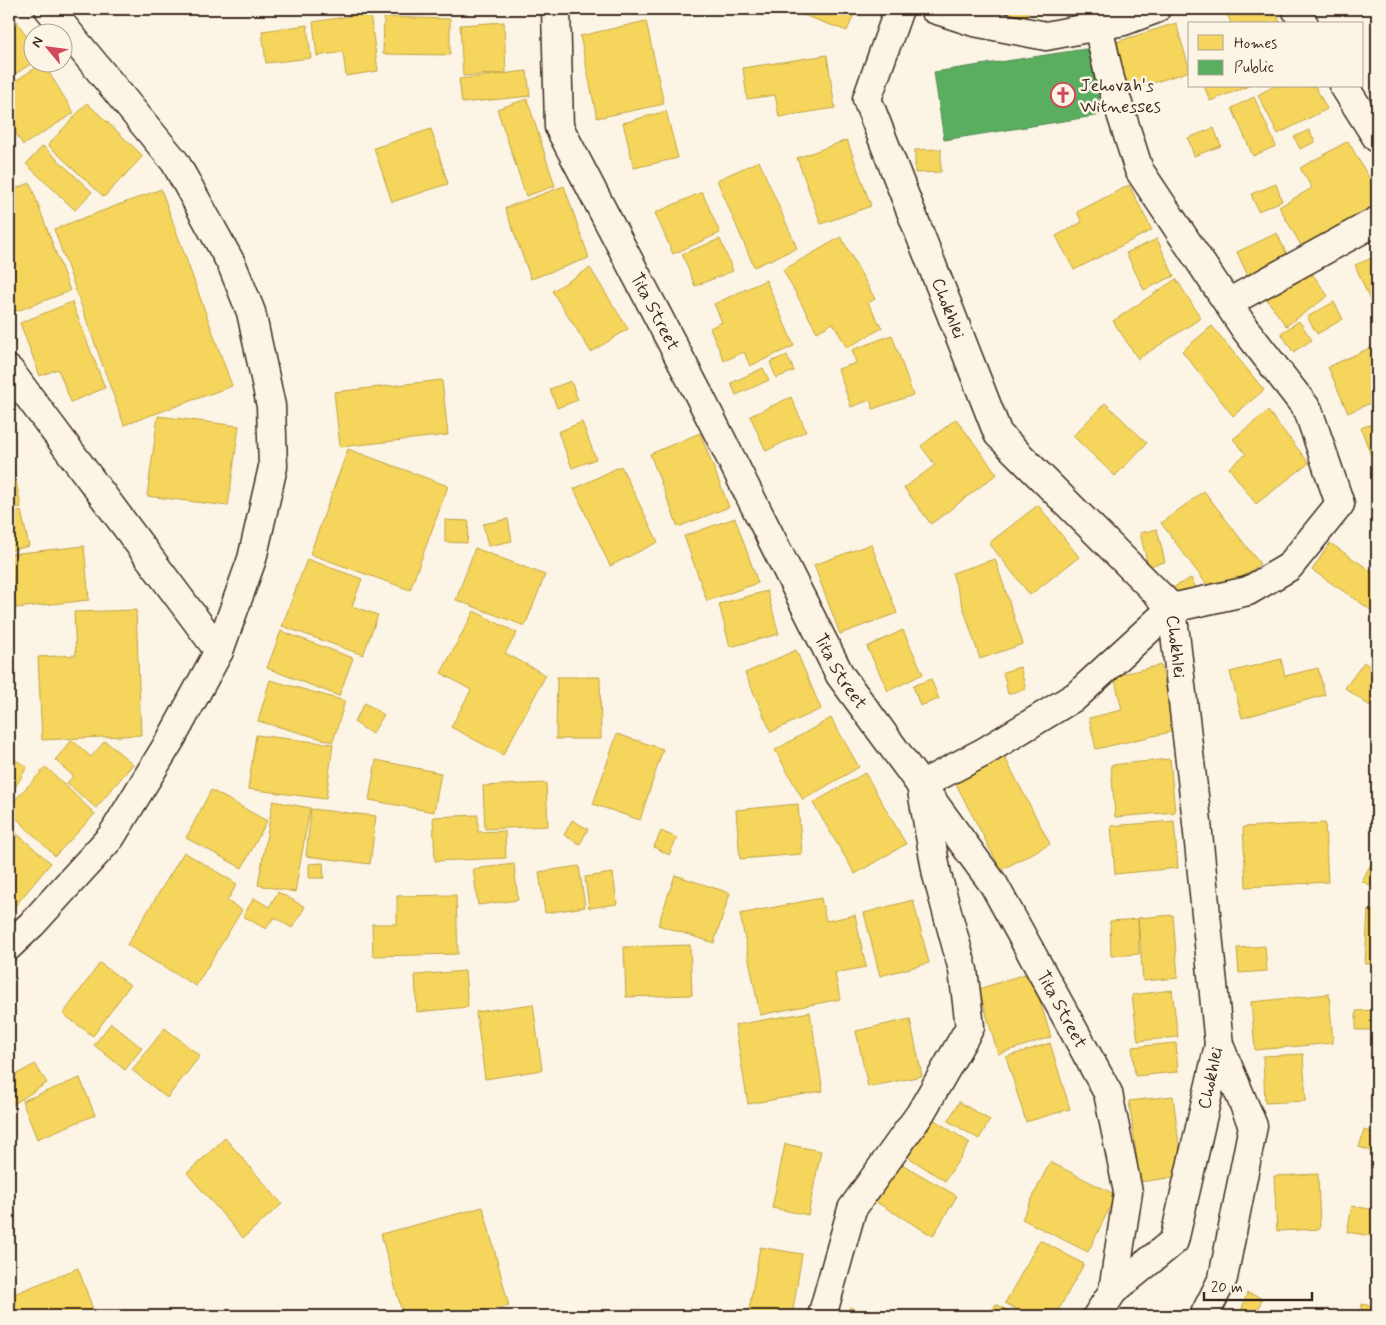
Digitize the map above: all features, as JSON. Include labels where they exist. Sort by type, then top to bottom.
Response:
[{"type":"main road","points":[[9,946],[32,924],[111,837],[171,739],[219,651],[252,560],[272,467],[271,406],[251,312],[232,265],[175,162],[49,9]]},
{"type":"main road","name":"Tita Street","points":[[556,9],[559,127],[699,395],[840,675],[994,885],[1108,1093],[1128,1192],[1113,1291],[1097,1316]]},
{"type":"main road","name":"Chokhlei","points":[[899,9],[867,99],[998,434],[1172,608],[1196,813],[1219,1045],[1174,1241],[1113,1291]]},
{"type":"main road","points":[[934,9],[974,22],[1046,36],[1124,20],[1156,9]]},
{"type":"main road","points":[[1296,9],[1303,22]]},
{"type":"main road","points":[[822,1316],[852,1209],[920,1114],[970,1027],[963,970],[937,875],[921,785],[984,752],[1076,696],[1172,608],[1248,591],[1289,567],[1340,504],[1308,410],[1245,329],[1139,170],[1110,79],[1098,26]]},
{"type":"main road","points":[[1345,88],[1377,138]]},
{"type":"main road","points":[[1228,303],[1377,221]]},
{"type":"main road","points":[[9,370],[219,651]]},
{"type":"main road","points":[[1204,1316],[1223,1278],[1253,1126],[1219,1045]]},
{"type":"building: Homes","points":[[9,9],[22,29],[22,70],[9,78]]},
{"type":"building: Homes","points":[[573,9],[639,9],[638,15],[573,12]]},
{"type":"building: Homes","points":[[787,9],[856,9],[847,31]]},
{"type":"building: Homes","points":[[984,9],[1029,10],[1025,25],[983,15]]},
{"type":"building: Homes","points":[[1274,9],[1280,22],[1230,22],[1226,10]]},
{"type":"building: Homes","points":[[370,13],[378,71],[346,76],[343,52],[317,56],[313,22]]},
{"type":"building: Homes","points":[[384,17],[450,19],[450,55],[383,54]]},
{"type":"building: Homes","points":[[646,21],[664,104],[597,118],[580,36]]},
{"type":"building: Homes","points":[[504,22],[506,73],[463,76],[460,25]]},
{"type":"building: Homes","points":[[1176,23],[1188,64],[1188,72],[1122,93],[1107,45]]},
{"type":"building: Homes","points":[[307,25],[311,58],[266,63],[262,31]]},
{"type":"building: Homes","points":[[827,55],[835,108],[779,117],[775,95],[747,99],[743,68]]},
{"type":"building: Homes","points":[[527,71],[530,96],[462,103],[459,79]]},
{"type":"building: Homes","points":[[29,72],[49,72],[74,113],[23,145],[9,122],[9,85]]},
{"type":"building: Homes","points":[[1205,88],[1244,88],[1210,101]]},
{"type":"building: Homes","points":[[1270,88],[1316,88],[1327,109],[1278,134],[1258,95]]},
{"type":"building: Homes","points":[[1254,97],[1276,146],[1253,156],[1232,108]]},
{"type":"building: Homes","points":[[527,99],[555,186],[526,196],[497,109]]},
{"type":"building: Homes","points":[[87,103],[143,156],[104,197],[48,145]]},
{"type":"building: Homes","points":[[666,111],[678,158],[634,168],[623,123]]},
{"type":"building: Homes","points":[[1214,128],[1221,146],[1194,156],[1188,138]]},
{"type":"building: Homes","points":[[431,129],[448,184],[392,202],[374,148]]},
{"type":"building: Homes","points":[[1309,130],[1315,142],[1300,149],[1294,137]]},
{"type":"building: Homes","points":[[847,140],[871,206],[821,224],[797,158]]},
{"type":"building: Homes","points":[[1348,141],[1377,192],[1377,213],[1306,254],[1279,207],[1312,188],[1300,168]]},
{"type":"building: Homes","points":[[43,146],[92,192],[75,210],[26,164]]},
{"type":"building: Homes","points":[[941,149],[941,172],[915,173],[915,150]]},
{"type":"building: Homes","points":[[759,161],[797,248],[754,267],[717,180]]},
{"type":"building: Homes","points":[[30,183],[70,291],[9,314],[9,191]]},
{"type":"building: Homes","points":[[1276,184],[1282,201],[1258,211],[1251,194]]},
{"type":"building: Homes","points":[[1129,185],[1152,230],[1074,270],[1056,236],[1082,222],[1077,212]]},
{"type":"building: Homes","points":[[564,186],[589,258],[531,279],[505,208]]},
{"type":"building: Homes","points":[[161,189],[232,386],[124,425],[54,229]]},
{"type":"building: Homes","points":[[702,192],[720,233],[673,254],[655,213]]},
{"type":"building: Homes","points":[[1277,233],[1291,264],[1251,283],[1237,252]]},
{"type":"building: Homes","points":[[841,237],[875,299],[868,303],[882,328],[847,348],[833,323],[817,332],[783,270]]},
{"type":"building: Homes","points":[[720,239],[733,271],[695,286],[682,254]]},
{"type":"building: Homes","points":[[1157,239],[1174,276],[1144,290],[1126,253]]},
{"type":"building: Homes","points":[[1377,256],[1377,309],[1374,310],[1355,265]]},
{"type":"building: Homes","points":[[590,268],[628,329],[591,352],[552,291]]},
{"type":"building: Homes","points":[[1309,269],[1328,296],[1286,326],[1266,298]]},
{"type":"building: Homes","points":[[1176,279],[1201,318],[1138,359],[1113,321]]},
{"type":"building: Homes","points":[[766,280],[794,346],[750,366],[744,352],[724,361],[710,328],[722,322],[714,304]]},
{"type":"building: Homes","points":[[72,302],[105,388],[71,402],[58,369],[40,376],[20,323]]},
{"type":"building: Homes","points":[[1334,302],[1343,319],[1317,334],[1307,317]]},
{"type":"building: Homes","points":[[1299,321],[1312,340],[1293,352],[1281,333]]},
{"type":"building: Homes","points":[[1212,326],[1264,390],[1233,416],[1182,351]]},
{"type":"building: Homes","points":[[892,335],[913,395],[873,409],[870,400],[851,407],[838,369],[856,363],[852,350]]},
{"type":"building: Homes","points":[[1372,347],[1377,358],[1377,400],[1348,413],[1328,367]]},
{"type":"building: Homes","points":[[787,355],[794,371],[776,378],[770,362]]},
{"type":"building: Homes","points":[[763,368],[769,380],[736,395],[731,383]]},
{"type":"building: Homes","points":[[442,380],[448,435],[340,447],[334,392]]},
{"type":"building: Homes","points":[[571,381],[578,400],[557,408],[550,389]]},
{"type":"building: Homes","points":[[791,397],[806,431],[766,451],[750,416]]},
{"type":"building: Homes","points":[[1105,403],[1147,443],[1115,476],[1073,436]]},
{"type":"building: Homes","points":[[1268,411],[1309,463],[1256,504],[1229,468],[1246,454],[1233,439]]},
{"type":"building: Homes","points":[[158,416],[239,426],[228,506],[147,496]]},
{"type":"building: Homes","points":[[956,419],[997,474],[931,524],[904,488],[935,465],[921,446]]},
{"type":"building: Homes","points":[[582,422],[596,459],[572,468],[558,432]]},
{"type":"building: Homes","points":[[1377,422],[1377,473],[1361,428]]},
{"type":"building: Homes","points":[[700,433],[729,507],[678,527],[650,454]]},
{"type":"building: Homes","points":[[9,442],[14,469],[9,470]]},
{"type":"building: Homes","points":[[348,449],[448,486],[410,590],[310,554]]},
{"type":"building: Homes","points":[[621,466],[658,542],[610,566],[574,489]]},
{"type":"building: Homes","points":[[14,470],[21,507],[9,509],[9,472]]},
{"type":"building: Homes","points":[[1204,491],[1260,564],[1216,597],[1161,523]]},
{"type":"building: Homes","points":[[1038,505],[1079,557],[1030,595],[989,543]]},
{"type":"building: Homes","points":[[21,511],[29,546],[9,551],[9,514]]},
{"type":"building: Homes","points":[[735,518],[758,583],[707,601],[684,536]]},
{"type":"building: Homes","points":[[508,519],[512,541],[488,546],[483,524]]},
{"type":"building: Homes","points":[[445,520],[469,521],[467,543],[445,542]]},
{"type":"building: Homes","points":[[1157,529],[1165,562],[1148,566],[1140,533]]},
{"type":"building: Homes","points":[[1330,543],[1377,575],[1377,614],[1312,570]]},
{"type":"building: Homes","points":[[871,544],[897,613],[840,634],[814,565]]},
{"type":"building: Homes","points":[[84,546],[89,600],[16,608],[10,554]]},
{"type":"building: Homes","points":[[475,548],[545,575],[525,626],[456,600]]},
{"type":"building: Homes","points":[[307,559],[362,579],[352,606],[378,615],[363,655],[282,626]]},
{"type":"building: Homes","points":[[995,559],[1023,644],[980,659],[952,573]]},
{"type":"building: Homes","points":[[1191,578],[1207,608],[1185,619],[1170,589]]},
{"type":"building: Homes","points":[[767,591],[779,634],[730,647],[719,604]]},
{"type":"building: Homes","points":[[136,610],[141,735],[42,740],[38,657],[76,655],[74,612]]},
{"type":"building: Homes","points":[[474,611],[517,633],[505,653],[546,675],[503,755],[451,727],[471,690],[441,673]]},
{"type":"building: Homes","points":[[903,630],[923,674],[888,691],[867,647]]},
{"type":"building: Homes","points":[[281,631],[353,658],[339,696],[267,668]]},
{"type":"building: Homes","points":[[796,650],[821,709],[771,732],[745,673]]},
{"type":"building: Homes","points":[[1281,659],[1285,676],[1318,668],[1325,695],[1242,718],[1230,672]]},
{"type":"building: Homes","points":[[1364,662],[1377,672],[1377,696],[1370,706],[1345,688]]},
{"type":"building: Homes","points":[[1161,665],[1175,731],[1096,749],[1089,718],[1122,710],[1114,676]]},
{"type":"building: Homes","points":[[1020,667],[1026,689],[1008,694],[1003,672]]},
{"type":"building: Homes","points":[[557,677],[600,677],[601,739],[556,739]]},
{"type":"building: Homes","points":[[931,679],[939,699],[920,706],[913,686]]},
{"type":"building: Homes","points":[[270,680],[345,701],[333,742],[258,721]]},
{"type":"building: Homes","points":[[365,703],[384,715],[372,734],[354,722]]},
{"type":"building: Homes","points":[[831,718],[859,767],[803,800],[775,750]]},
{"type":"building: Homes","points":[[617,734],[663,749],[640,820],[593,804]]},
{"type":"building: Homes","points":[[256,735],[333,744],[326,799],[248,789]]},
{"type":"building: Homes","points":[[72,740],[91,757],[105,741],[133,764],[96,808],[67,783],[73,776],[55,760]]},
{"type":"building: Homes","points":[[9,756],[27,767],[9,798]]},
{"type":"building: Homes","points":[[1004,756],[1050,844],[1001,870],[955,782]]},
{"type":"building: Homes","points":[[1170,759],[1175,812],[1115,817],[1111,765]]},
{"type":"building: Homes","points":[[376,760],[441,773],[434,812],[369,800]]},
{"type":"building: Homes","points":[[46,767],[95,814],[55,856],[9,811],[9,806]]},
{"type":"building: Homes","points":[[865,773],[906,844],[855,874],[813,803]]},
{"type":"building: Homes","points":[[546,783],[548,826],[485,829],[483,786]]},
{"type":"building: Homes","points":[[211,790],[267,821],[242,868],[186,838]]},
{"type":"building: Homes","points":[[273,801],[310,808],[295,892],[258,885]]},
{"type":"building: Homes","points":[[798,804],[802,854],[740,859],[736,810]]},
{"type":"building: Homes","points":[[311,809],[376,816],[370,864],[306,856]]},
{"type":"building: Homes","points":[[478,815],[478,832],[505,831],[506,858],[435,861],[433,817]]},
{"type":"building: Homes","points":[[572,820],[588,829],[580,844],[564,835]]},
{"type":"building: Homes","points":[[1174,821],[1178,868],[1115,874],[1111,826]]},
{"type":"building: Homes","points":[[1325,823],[1328,882],[1246,887],[1243,827]]},
{"type":"building: Homes","points":[[9,827],[51,863],[15,906],[9,901]]},
{"type":"building: Homes","points":[[661,831],[677,838],[669,855],[654,847]]},
{"type":"building: Homes","points":[[184,852],[237,884],[227,901],[242,910],[196,986],[127,945]]},
{"type":"building: Homes","points":[[1377,852],[1377,889],[1362,881]]},
{"type":"building: Homes","points":[[323,863],[324,878],[309,878],[309,864]]},
{"type":"building: Homes","points":[[514,864],[518,900],[478,905],[473,869]]},
{"type":"building: Homes","points":[[579,866],[585,907],[545,913],[539,872]]},
{"type":"building: Homes","points":[[613,873],[617,904],[589,908],[585,877]]},
{"type":"building: Homes","points":[[675,875],[730,893],[714,943],[658,925]]},
{"type":"building: Homes","points":[[278,892],[305,907],[292,928],[274,917],[266,929],[243,916],[254,898],[269,907]]},
{"type":"building: Homes","points":[[456,895],[458,954],[373,956],[372,924],[397,924],[397,896]]},
{"type":"building: Homes","points":[[821,898],[826,921],[855,915],[866,967],[835,973],[840,999],[760,1015],[740,914]]},
{"type":"building: Homes","points":[[913,900],[929,963],[880,976],[864,913]]},
{"type":"building: Homes","points":[[1368,911],[1377,911],[1377,964],[1365,964]]},
{"type":"building: Homes","points":[[1173,915],[1178,978],[1143,981],[1138,918]]},
{"type":"building: Homes","points":[[1138,919],[1139,954],[1111,956],[1110,921]]},
{"type":"building: Homes","points":[[690,945],[692,995],[626,997],[624,947]]},
{"type":"building: Homes","points":[[1265,946],[1267,971],[1239,973],[1237,948]]},
{"type":"building: Homes","points":[[100,963],[130,985],[93,1036],[63,1014]]},
{"type":"building: Homes","points":[[465,971],[468,1007],[417,1012],[415,975]]},
{"type":"building: Homes","points":[[1031,972],[1051,1037],[998,1054],[979,989]]},
{"type":"building: Homes","points":[[1172,990],[1178,1037],[1138,1041],[1132,995]]},
{"type":"building: Homes","points":[[1329,994],[1333,1043],[1255,1050],[1251,1002]]},
{"type":"building: Homes","points":[[533,1004],[542,1070],[485,1079],[476,1012]]},
{"type":"building: Homes","points":[[1374,1010],[1374,1030],[1356,1030],[1356,1011]]},
{"type":"building: Homes","points":[[810,1012],[823,1091],[748,1104],[735,1025]]},
{"type":"building: Homes","points":[[910,1019],[922,1076],[868,1087],[856,1031]]},
{"type":"building: Homes","points":[[111,1023],[142,1048],[125,1070],[94,1045]]},
{"type":"building: Homes","points":[[165,1028],[200,1056],[167,1098],[132,1070]]},
{"type":"building: Homes","points":[[1050,1043],[1070,1109],[1026,1122],[1006,1057]]},
{"type":"building: Homes","points":[[1176,1043],[1178,1072],[1135,1076],[1132,1047]]},
{"type":"building: Homes","points":[[1303,1054],[1306,1101],[1265,1103],[1263,1056]]},
{"type":"building: Homes","points":[[35,1064],[47,1083],[9,1107],[9,1070],[12,1068],[15,1075]]},
{"type":"building: Homes","points":[[80,1078],[95,1115],[37,1139],[22,1101]]},
{"type":"building: Homes","points":[[1173,1096],[1183,1176],[1140,1182],[1129,1101]]},
{"type":"building: Homes","points":[[959,1102],[990,1120],[979,1139],[948,1121]]},
{"type":"building: Homes","points":[[933,1119],[970,1143],[945,1181],[908,1157]]},
{"type":"building: Homes","points":[[1364,1130],[1377,1134],[1374,1152],[1359,1147]]},
{"type":"building: Homes","points":[[225,1138],[282,1204],[243,1238],[187,1173]]},
{"type":"building: Homes","points":[[785,1144],[821,1151],[808,1215],[772,1208]]},
{"type":"building: Homes","points":[[9,1156],[16,1170],[9,1174]]},
{"type":"building: Homes","points":[[1050,1162],[1116,1195],[1088,1252],[1022,1219]]},
{"type":"building: Homes","points":[[900,1163],[957,1196],[933,1236],[876,1202]]},
{"type":"building: Homes","points":[[1318,1174],[1320,1229],[1277,1231],[1274,1176]]},
{"type":"building: Homes","points":[[1352,1206],[1375,1210],[1371,1236],[1347,1232]]},
{"type":"building: Homes","points":[[483,1207],[509,1306],[470,1316],[403,1316],[381,1234]]},
{"type":"building: Homes","points":[[1040,1240],[1084,1264],[1055,1316],[1028,1316],[1005,1303]]},
{"type":"building: Homes","points":[[760,1247],[802,1254],[792,1316],[748,1316]]},
{"type":"building: Homes","points":[[78,1268],[94,1312],[82,1316],[17,1316],[9,1296]]},
{"type":"building: Homes","points":[[1247,1293],[1262,1298],[1256,1316],[1240,1315]]},
{"type":"building: Homes","points":[[996,1304],[1017,1316],[988,1316]]},
{"type":"building: Homes","points":[[1362,1304],[1377,1307],[1375,1316],[1360,1316]]},
{"type":"building: Homes","points":[[850,1307],[868,1316],[846,1316]]},
{"type":"building: Public","points":[[1092,48],[1101,115],[944,140],[934,72]]},
{"type":"place","name":"Jehovah's Witnesses","points":[[1063,95]]}]
